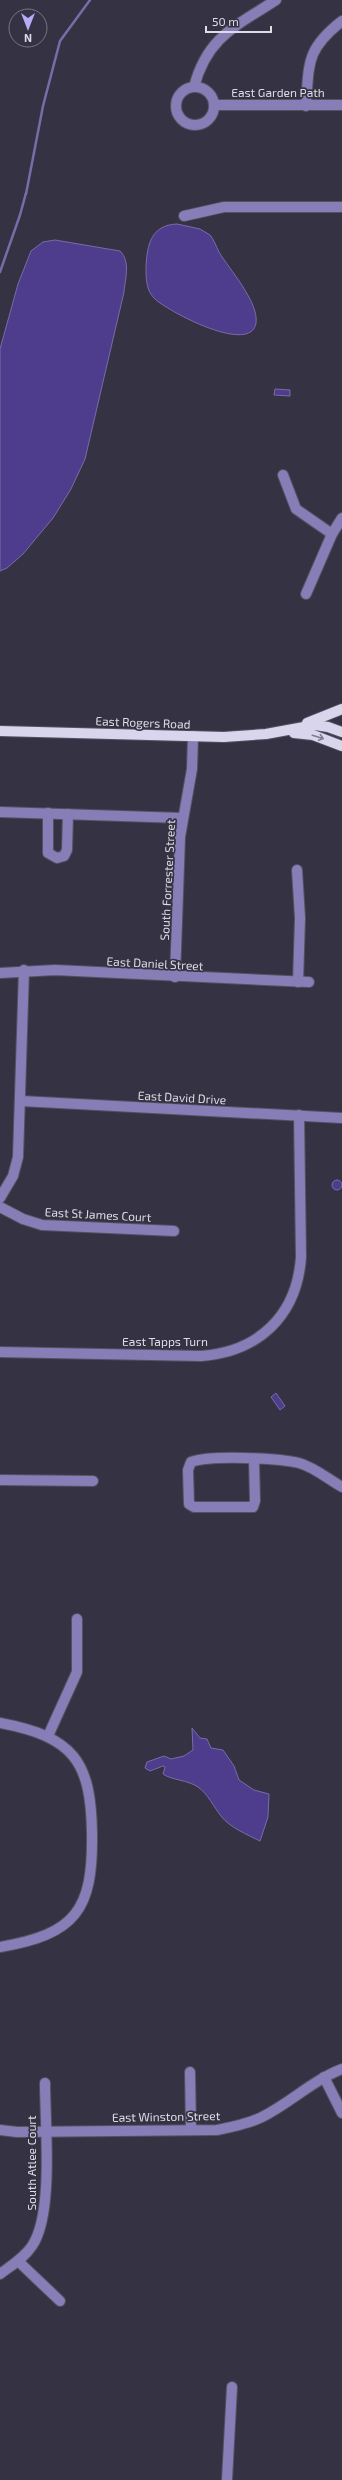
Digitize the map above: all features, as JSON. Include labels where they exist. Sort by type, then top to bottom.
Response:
[{"type":"main road","name":"East Rogers Road","points":[[284,730],[342,709]]},
{"type":"main road","name":"East Rogers Road","points":[[0,731],[193,736],[266,734],[315,725],[328,727],[342,732]]},
{"type":"main road","points":[[266,734],[306,734],[342,746]]},
{"type":"street","points":[[194,87],[203,60],[216,42],[234,27],[276,0]]},
{"type":"street","points":[[306,106],[311,58],[323,36],[342,21]]},
{"type":"street","name":"East Garden Path","points":[[194,87],[206,90],[215,105],[211,118],[200,125],[187,124],[182,121],[176,109],[177,100],[182,92],[194,87]]},
{"type":"street","name":"East Garden Path","points":[[215,105],[342,105]]},
{"type":"street","points":[[184,216],[224,207],[342,207]]},
{"type":"street","points":[[283,475],[296,510],[332,534]]},
{"type":"street","points":[[306,594],[332,534],[342,518]]},
{"type":"street","name":"South Forrester Street","points":[[175,977],[180,837],[182,818],[192,769],[193,736]]},
{"type":"street","points":[[0,812],[182,818]]},
{"type":"street","points":[[48,814],[48,853],[57,858],[64,856],[67,850],[68,814]]},
{"type":"street","points":[[297,870],[300,918],[298,982]]},
{"type":"street","points":[[0,1198],[13,1176],[18,1157],[21,1102],[24,970]]},
{"type":"street","name":"East Daniel Street","points":[[0,973],[24,970],[55,970],[175,977],[309,982]]},
{"type":"street","name":"East David Drive","points":[[21,1102],[342,1118]]},
{"type":"street","name":"East Tapps Turn","points":[[0,1352],[217,1354],[248,1344],[265,1332],[281,1317],[292,1297],[299,1277],[301,1257],[299,1115]]},
{"type":"street","name":"East St James Court","points":[[0,1206],[23,1219],[42,1225],[174,1231]]},
{"type":"street","points":[[254,1460],[255,1501],[253,1507],[194,1507],[189,1504],[188,1470],[191,1462],[200,1459],[254,1460],[299,1463],[311,1468],[342,1487]]},
{"type":"street","points":[[0,1480],[93,1481]]},
{"type":"street","points":[[48,1736],[76,1672],[77,1619]]},
{"type":"street","points":[[0,1723],[48,1736],[76,1760],[88,1783],[92,1801],[91,1878],[82,1905],[60,1928],[32,1941],[0,1947]]},
{"type":"street","name":"East Winston Street","points":[[0,2130],[45,2132],[217,2130],[252,2121],[324,2077],[342,2069]]},
{"type":"street","points":[[190,2072],[191,2130]]},
{"type":"street","points":[[324,2077],[342,2113]]},
{"type":"street","name":"South Atlee Court","points":[[0,2274],[18,2261],[33,2245],[43,2222],[45,2208],[45,2083]]},
{"type":"street","points":[[18,2261],[60,2301]]},
{"type":"street","points":[[228,2480],[232,2387]]},
{"type":"shaded area","points":[[177,224],[200,229],[210,235],[219,252],[253,305],[256,315],[256,323],[251,332],[240,335],[224,333],[207,327],[174,312],[161,304],[151,295],[147,284],[146,275],[149,244],[156,232],[161,228],[168,225]]},
{"type":"shaded area","points":[[55,240],[120,251],[126,265],[124,292],[85,459],[71,489],[53,518],[23,554],[7,568],[0,571],[0,349],[18,284],[31,251],[43,242]]},
{"type":"shaded area","points":[[275,389],[290,390],[290,396],[274,395]]},
{"type":"shaded area","points":[[335,1180],[339,1180],[341,1181],[341,1189],[335,1190],[332,1187],[332,1183]]},
{"type":"shaded area","points":[[276,1393],[285,1406],[280,1410],[271,1397]]},
{"type":"shaded area","points":[[192,1728],[200,1738],[207,1739],[211,1748],[223,1750],[234,1766],[239,1780],[254,1790],[269,1794],[268,1817],[260,1841],[224,1820],[208,1797],[198,1787],[166,1776],[163,1774],[165,1767],[163,1766],[150,1771],[145,1768],[147,1762],[164,1756],[171,1759],[184,1756],[193,1750]]},
{"type":"waterway","points":[[26,194],[43,106],[60,41],[90,0]]},
{"type":"waterway","points":[[0,272],[26,193]]}]
